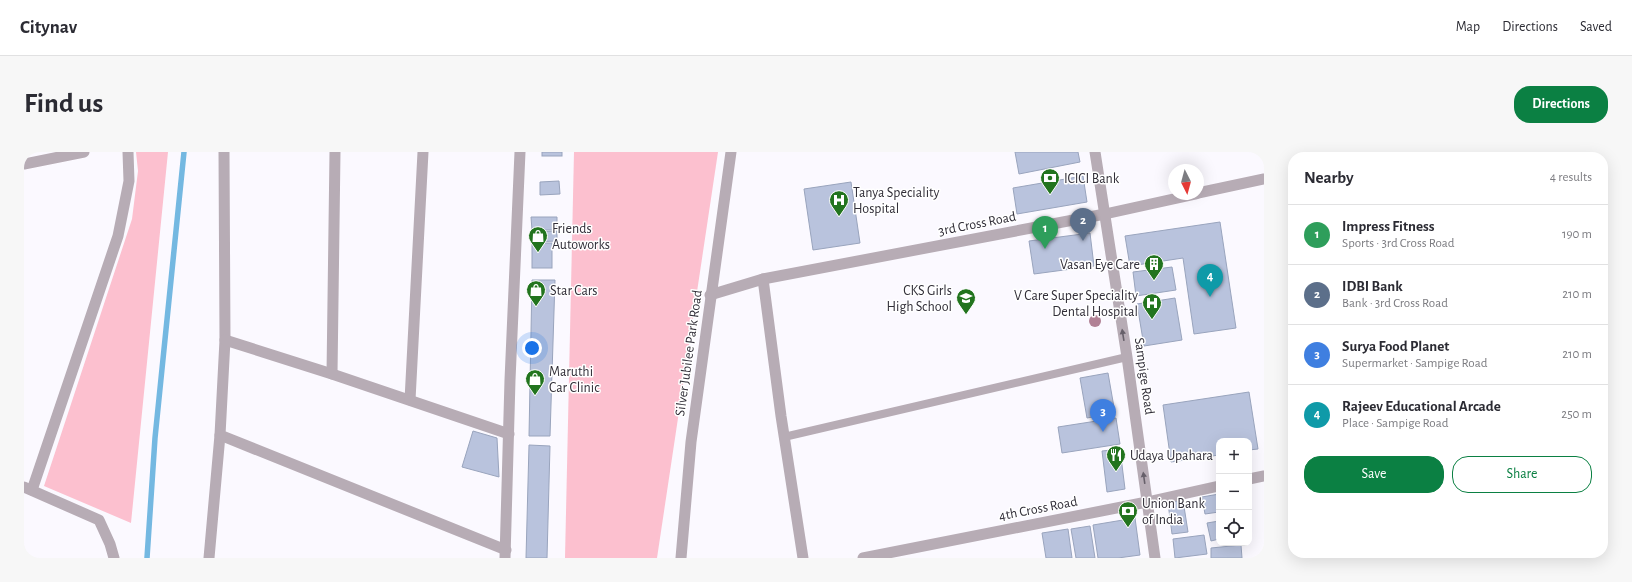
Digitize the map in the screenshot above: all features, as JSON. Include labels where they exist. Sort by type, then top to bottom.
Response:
[{"type":"street","points":[[24,164],[84,152]]},
{"type":"street","points":[[114,558],[110,544],[99,520],[28,489],[118,236],[129,181],[128,152]]},
{"type":"street","points":[[209,558],[220,435],[225,340],[224,152]]},
{"type":"street","points":[[332,374],[335,152]]},
{"type":"street","points":[[410,400],[423,152]]},
{"type":"street","points":[[220,435],[506,554],[510,380],[520,152]]},
{"type":"street","name":"Silver Jubilee Park Road","points":[[681,558],[691,442],[710,295],[731,152]]},
{"type":"street","name":"Sampige Road","points":[[1095,152],[1127,357],[1154,558]]},
{"type":"street","name":"3rd Cross Road","points":[[1204,192],[1264,179]]},
{"type":"street","name":"3rd Cross Road","points":[[710,295],[763,279],[1105,214],[1169,200]]},
{"type":"street","points":[[763,279],[784,437],[803,558]]},
{"type":"street","points":[[225,340],[332,374],[509,434]]},
{"type":"street","points":[[1252,478],[1264,476]]},
{"type":"street","name":"4th Cross Road","points":[[863,558],[1147,502],[1216,487]]},
{"type":"lane","points":[[784,437],[1127,357]]},
{"type":"shaded area","points":[[136,152],[168,152],[131,523],[44,486],[132,219],[138,171]]},
{"type":"shaded area","points":[[574,152],[718,152],[657,558],[565,558]]},
{"type":"building","points":[[542,152],[562,152],[562,156],[542,156]]},
{"type":"building","points":[[1015,152],[1078,152],[1080,162],[1019,174]]},
{"type":"building","name":"ICICI Bank","points":[[1083,176],[1087,202],[1017,214],[1013,188]]},
{"type":"building","points":[[559,181],[560,194],[540,195],[540,182]]},
{"type":"building","points":[[851,182],[860,243],[813,250],[804,189]]},
{"type":"building","points":[[531,217],[557,217],[557,230],[532,230]]},
{"type":"building","points":[[1220,222],[1236,328],[1194,334],[1183,258],[1130,266],[1125,236]]},
{"type":"building","points":[[557,231],[557,241],[531,242],[531,232]]},
{"type":"building","points":[[1090,233],[1094,266],[1034,274],[1029,241]]},
{"type":"building","points":[[532,243],[552,243],[552,268],[532,268]]},
{"type":"building","name":"Vasan Eye Care","points":[[1172,267],[1176,290],[1136,296],[1133,272]]},
{"type":"building","points":[[532,280],[555,280],[550,436],[529,436]]},
{"type":"building","points":[[1175,298],[1182,340],[1144,346],[1137,304]]},
{"type":"building","points":[[1108,373],[1115,413],[1087,418],[1080,378]]},
{"type":"building","points":[[1249,392],[1258,449],[1252,450],[1252,438],[1216,438],[1216,455],[1171,462],[1163,405]]},
{"type":"building","points":[[1116,418],[1120,444],[1062,453],[1058,427]]},
{"type":"building","points":[[473,431],[497,438],[499,477],[462,467]]},
{"type":"building","points":[[529,445],[550,446],[547,558],[526,558]]},
{"type":"building","points":[[1120,449],[1125,489],[1107,492],[1102,451]]},
{"type":"building","points":[[1216,495],[1216,512],[1205,514],[1202,497]]},
{"type":"building","points":[[1183,500],[1188,532],[1172,534],[1168,503]]},
{"type":"building","points":[[1135,518],[1140,555],[1118,558],[1098,558],[1093,525]]},
{"type":"building","points":[[1216,522],[1216,540],[1211,541],[1207,523]]},
{"type":"building","points":[[1090,526],[1095,558],[1076,558],[1071,529]]},
{"type":"building","points":[[1068,529],[1072,558],[1046,558],[1042,533]]},
{"type":"building","points":[[1204,535],[1207,554],[1175,558],[1173,539]]},
{"type":"building","points":[[1241,546],[1242,558],[1211,558],[1211,548]]},
{"type":"waterway","points":[[147,558],[155,438],[184,152]]},
{"type":"place","name":"ICICI Bank","points":[[1050,195]]},
{"type":"place","name":"Tanya Speciality Hospital","points":[[839,217]]},
{"type":"place","name":"IDBI Bank","points":[[1083,241]]},
{"type":"place","name":"Impress Fitness","points":[[1045,249]]},
{"type":"place","name":"Friends Autoworks","points":[[538,253]]},
{"type":"place","name":"Vasan Eye Care","points":[[1154,281]]},
{"type":"place","name":"Rajeev Educational Arcade","points":[[1210,297]]},
{"type":"place","name":"Star Cars","points":[[536,307]]},
{"type":"place","name":"CKS Girls High School","points":[[966,315]]},
{"type":"place","name":"V Care Super Speciality Dental Hospital","points":[[1152,320]]},
{"type":"place","name":"Maruthi Car Clinic","points":[[535,396]]},
{"type":"place","name":"Surya Food Planet","points":[[1103,432]]},
{"type":"place","name":"Udaya Upahara","points":[[1116,472]]},
{"type":"place","name":"Union Bank of India","points":[[1128,528]]}]
